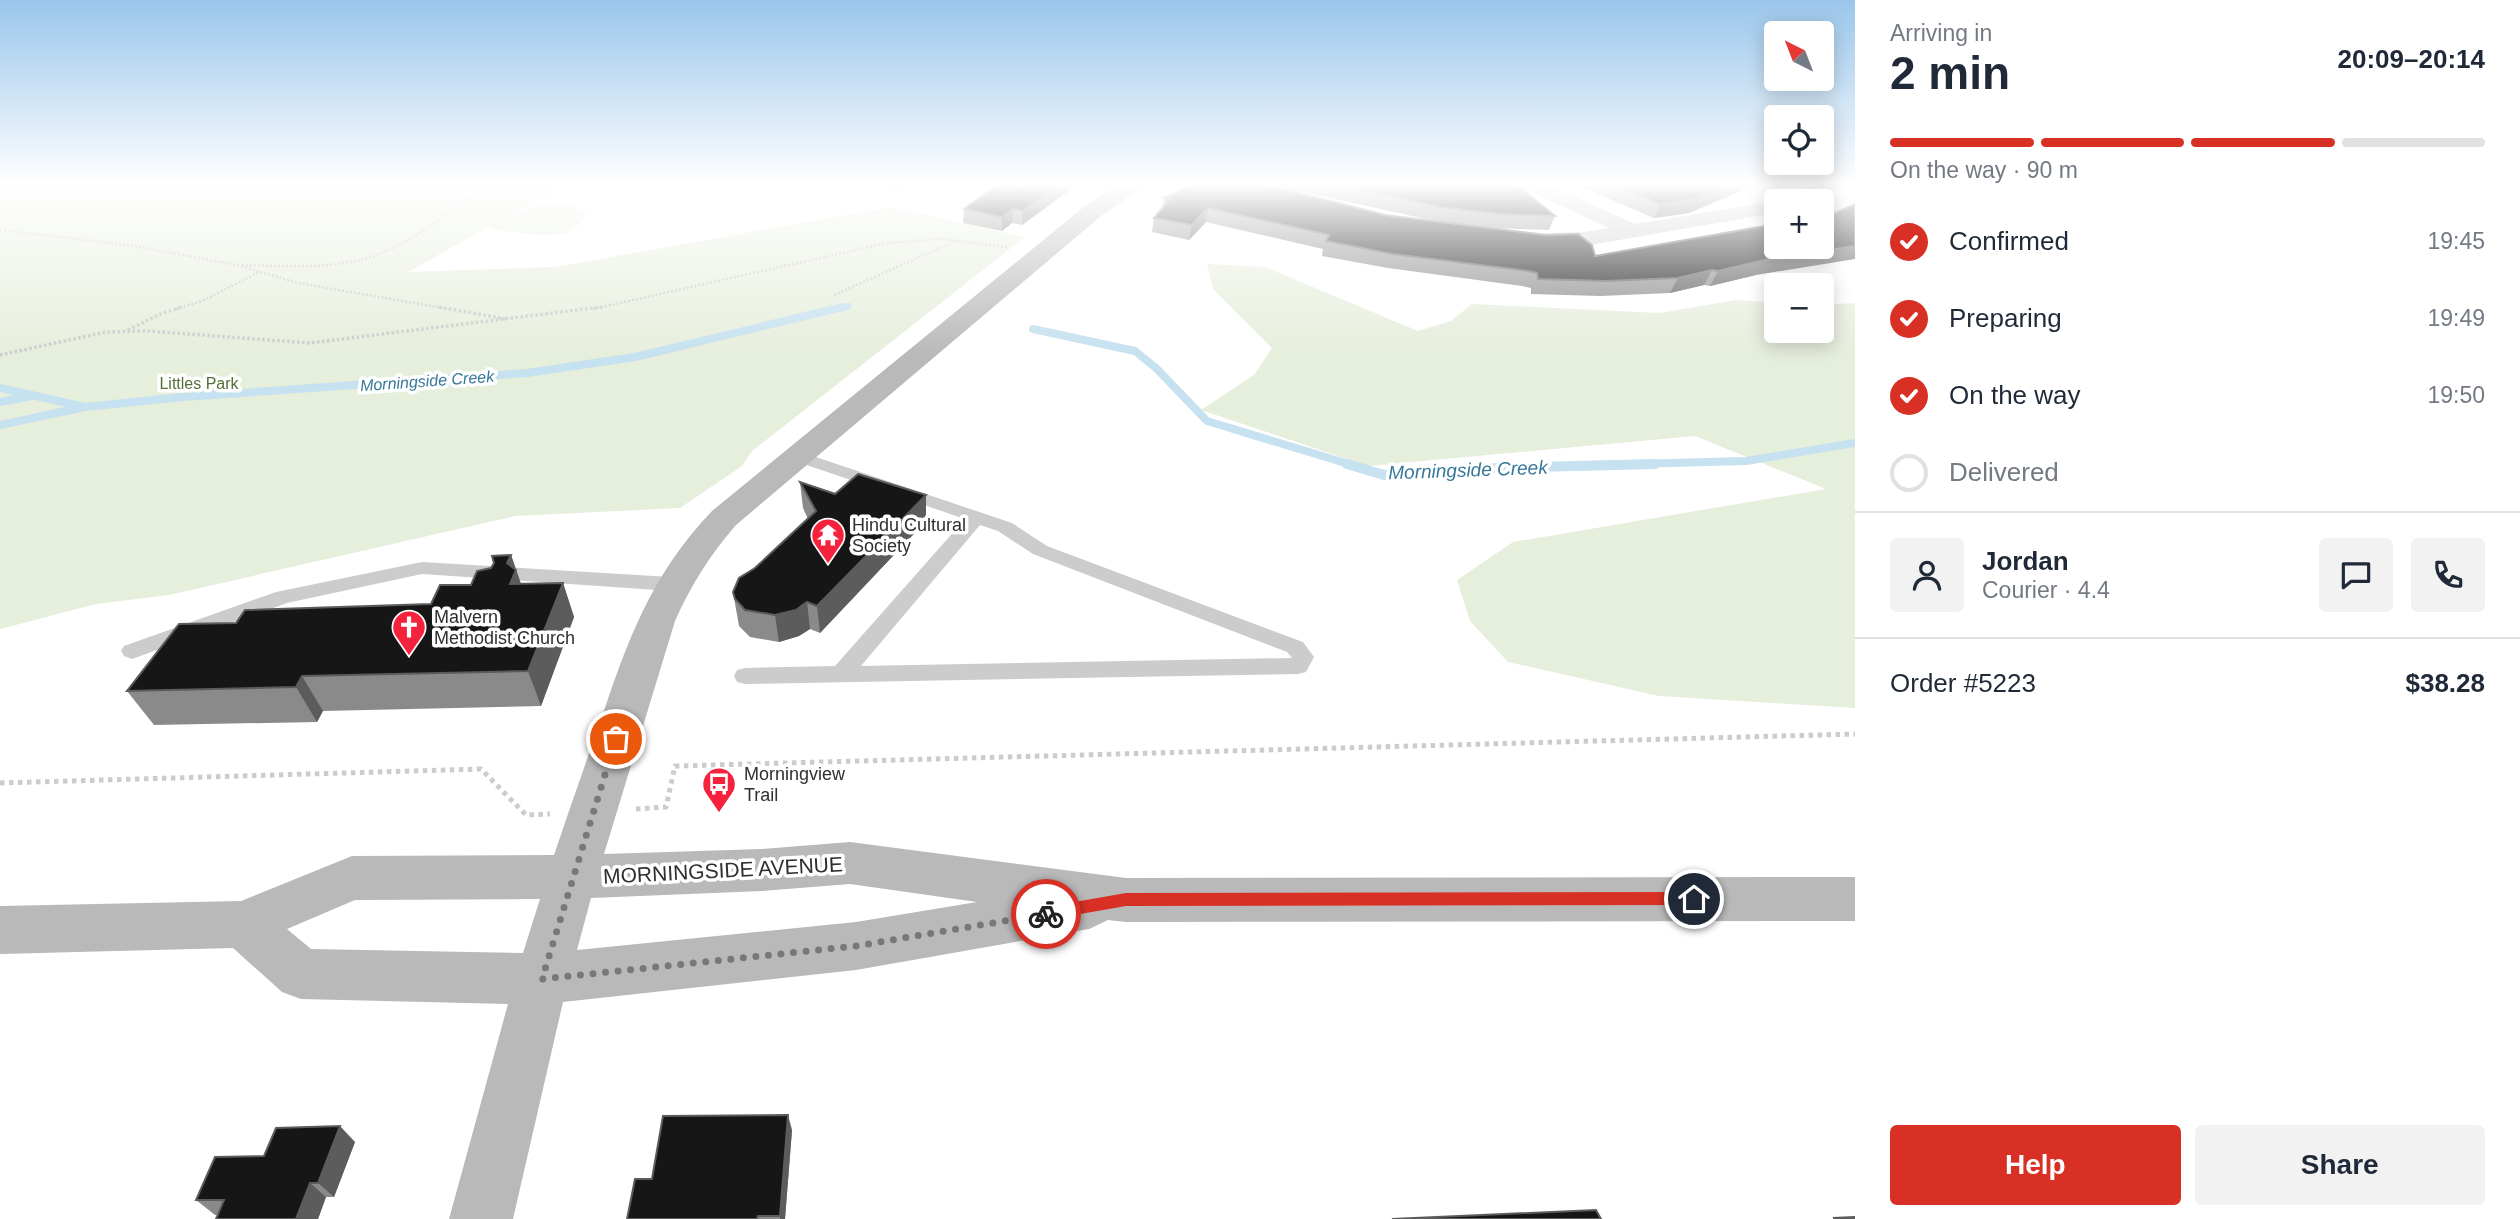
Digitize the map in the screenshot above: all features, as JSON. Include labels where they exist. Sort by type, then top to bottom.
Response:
[{"type":"main road","points":[[481,1219],[542,979],[585,833],[656,616],[671,584],[713,529],[1057,241]]},
{"type":"main road","name":"MORNINGSIDE AVENUE","points":[[0,930],[243,924],[352,878],[574,877],[762,870],[850,863],[1126,900],[1855,899]]},
{"type":"main road","name":"MORNINGSIDE AVENUE","points":[[243,924],[301,974],[542,979],[856,946],[1126,900]]},
{"type":"lane","points":[[745,676],[1298,666],[1303,657],[1295,647],[1040,550],[1005,527],[798,456]]},
{"type":"lane","points":[[840,675],[977,517]]},
{"type":"lane","points":[[132,651],[284,597],[422,568],[671,584]]},
{"type":"lane","points":[[465,571],[471,596]]},
{"type":"lane","points":[[531,596],[544,595],[563,577]]},
{"type":"path","points":[[104,241],[237,265],[298,283],[514,320]]},
{"type":"path","points":[[237,265],[335,263],[373,256],[403,241]]},
{"type":"path","points":[[0,355],[90,334],[127,331],[319,343],[594,310],[874,245],[902,241]]},
{"type":"path","points":[[835,295],[956,241]]},
{"type":"path","points":[[964,241],[1042,253]]},
{"type":"path","points":[[127,331],[158,314],[202,301],[259,272]]},
{"type":"path","points":[[635,809],[666,807],[676,766],[1855,734]]},
{"type":"path","points":[[0,783],[481,769],[526,815],[555,814]]},
{"type":"green space","name":"Littles Park","points":[[0,241],[463,241],[408,272],[555,267],[701,241],[1020,241],[752,451],[742,466],[680,508],[515,516],[169,595],[96,604],[0,629]]},
{"type":"green space","points":[[1207,264],[1265,267],[1418,331],[1451,321],[1472,304],[1660,313],[1736,300],[1764,302],[1764,343],[1834,343],[1834,304],[1855,303],[1855,708],[1659,696],[1508,662],[1470,621],[1457,580],[1513,542],[1826,489],[1695,436],[1368,466],[1201,410],[1254,375],[1272,348],[1213,289]]},
{"type":"building","points":[[1326,241],[1587,241],[1592,245],[1595,256],[1680,241],[1764,241],[1764,259],[1771,259],[1678,278],[1607,281],[1538,279],[1537,273],[1528,271],[1392,254]]},
{"type":"building","points":[[1834,241],[1855,241],[1855,246],[1834,249]]},
{"type":"building","points":[[858,474],[926,495],[817,606],[807,602],[796,610],[775,615],[745,610],[735,599],[733,592],[739,578],[755,568],[816,511],[800,482],[835,494]]},
{"type":"building","points":[[511,555],[507,563],[516,570],[510,584],[563,583],[528,671],[302,676],[296,687],[127,691],[179,624],[236,623],[245,610],[431,604],[440,585],[471,585],[477,571],[491,568],[494,563],[492,556]]},
{"type":"building","points":[[788,1115],[780,1216],[758,1216],[757,1219],[627,1219],[635,1179],[652,1179],[663,1116]]},
{"type":"building","points":[[340,1126],[318,1183],[310,1183],[296,1219],[216,1219],[224,1200],[196,1200],[215,1157],[264,1156],[276,1128]]},
{"type":"building","points":[[1596,1210],[1601,1219],[1392,1219]]},
{"type":"waterway","name":"Morningside Creek","points":[[836,309],[849,306]]},
{"type":"waterway","name":"Morningside Creek","points":[[0,388],[85,407],[183,397],[527,373],[635,357],[843,307]]},
{"type":"waterway","name":"Morningside Creek","points":[[1033,329],[1135,351],[1156,368],[1207,421],[1352,465]]},
{"type":"waterway","points":[[0,402],[32,396]]},
{"type":"waterway","points":[[0,425],[80,408]]},
{"type":"waterway","name":"Morningside Creek","points":[[1593,465],[1746,461],[1855,443]]},
{"type":"waterway","name":"Morningside Creek","points":[[1347,464],[1384,475],[1499,468],[1655,464]]},
{"type":"way so far","points":[[616,739],[542,979],[856,946],[1046,914]]},
{"type":"place","name":"Hindu Cultural Society","points":[[828,565]]},
{"type":"place","name":"Malvern Methodist Church","points":[[409,657]]},
{"type":"place","name":"Morningview Trail","points":[[719,814]]},
{"type":"route","points":[[1046,914],[1126,900],[1694,899]]}]
